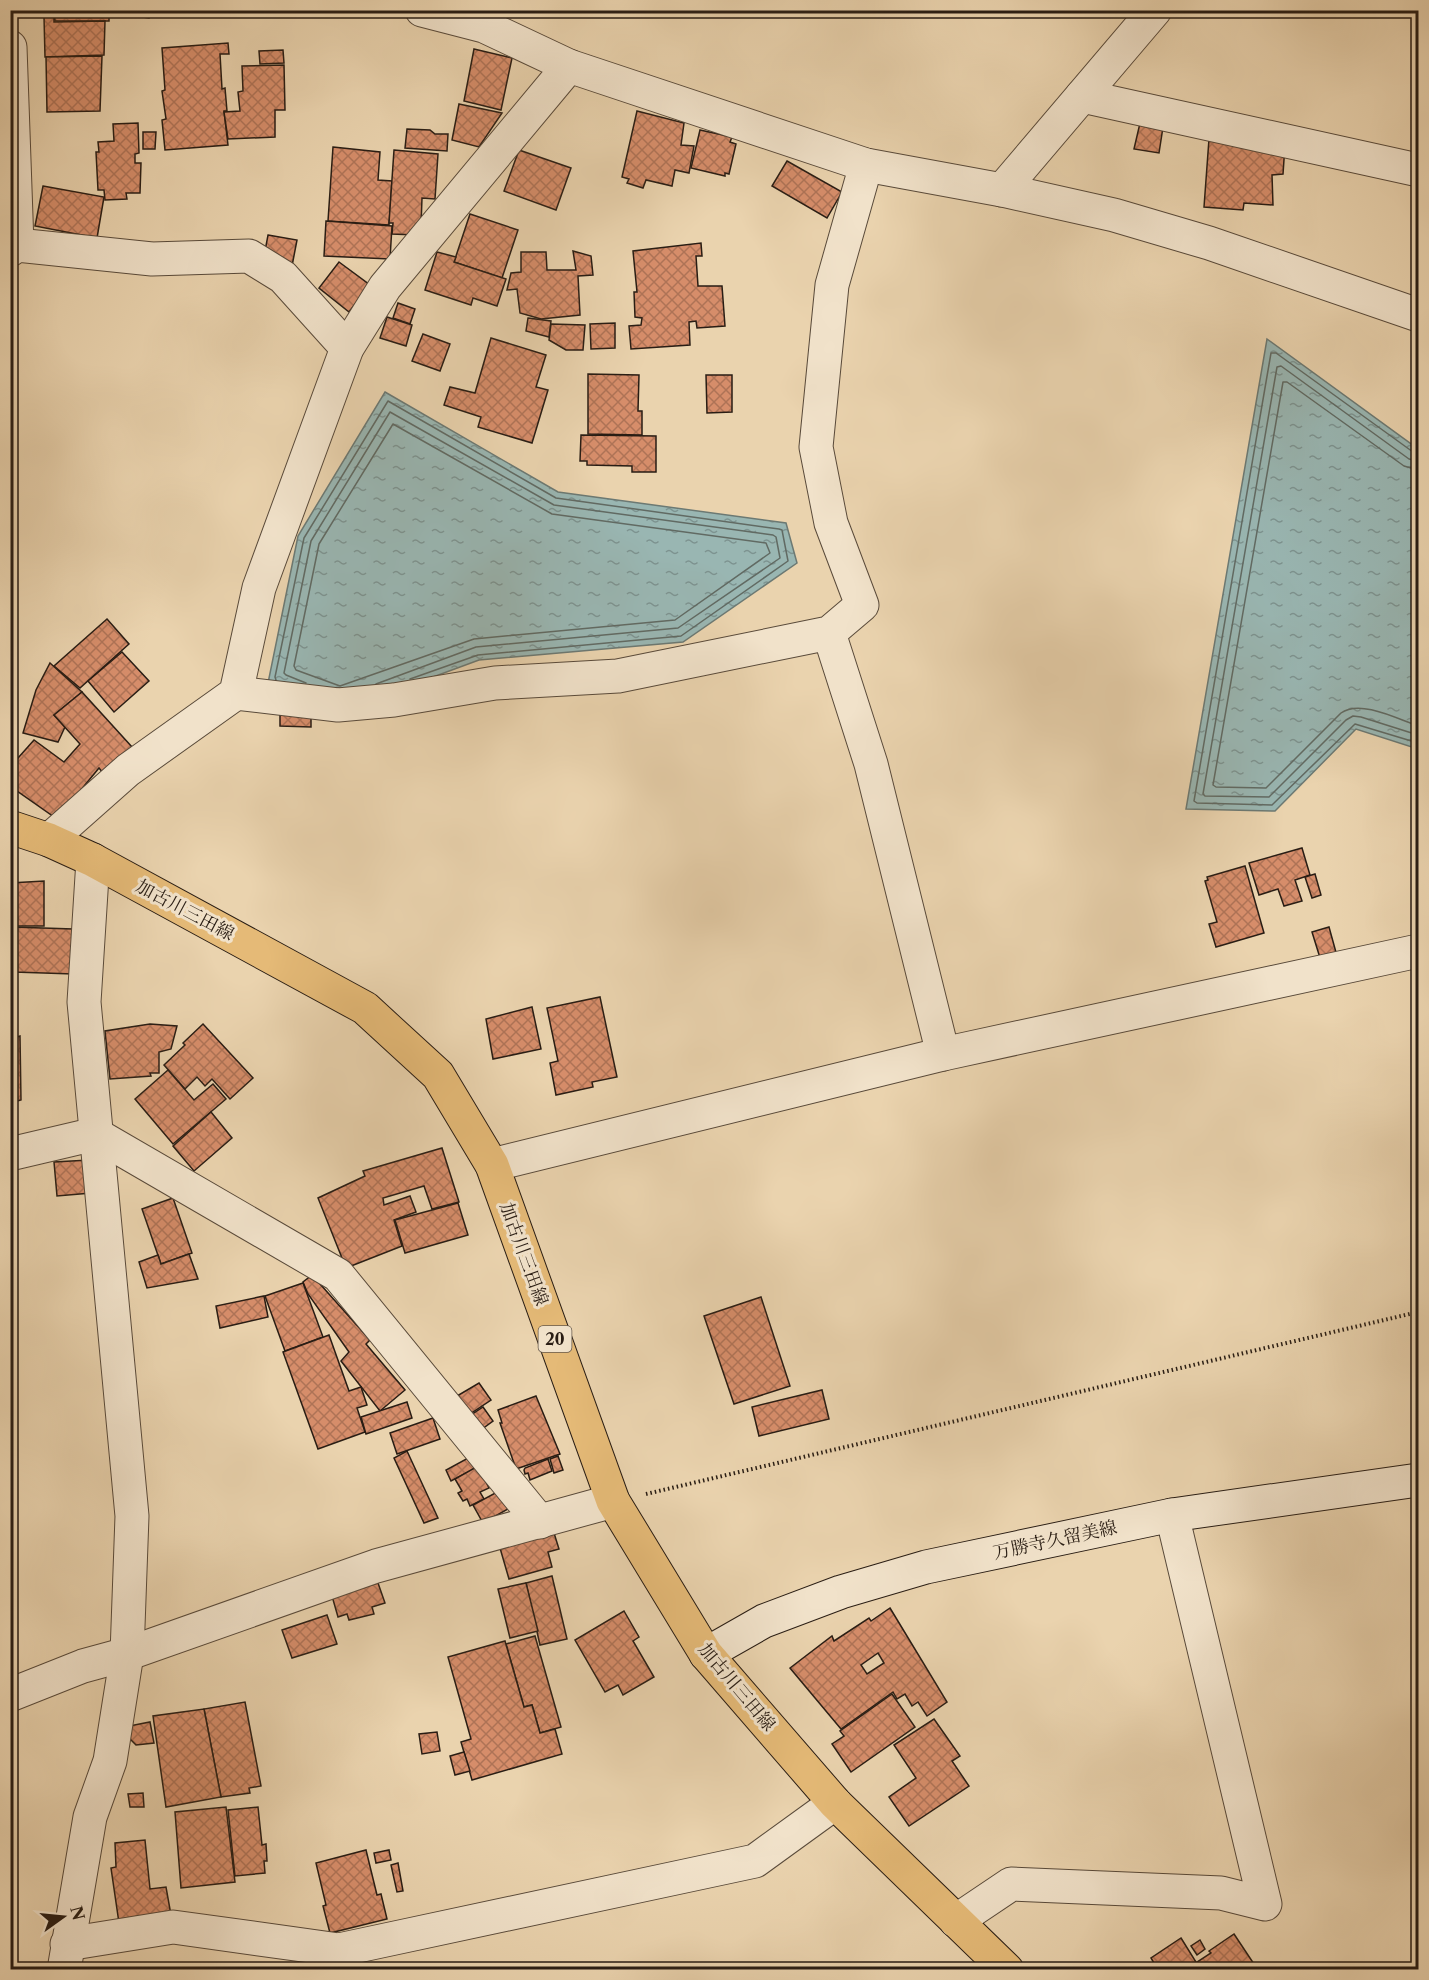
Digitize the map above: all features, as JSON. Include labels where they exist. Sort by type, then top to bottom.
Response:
[{"type":"main road","name":"加古川三田線","points":[[10,827],[49,840],[93,860],[365,1008],[438,1075],[492,1165],[613,1502],[706,1654],[835,1803],[1007,1970]]},
{"type":"street","points":[[422,10],[484,26],[569,66],[866,165],[1002,190],[1114,215],[1209,243],[1419,315]]},
{"type":"street","points":[[1002,190],[1155,10]]},
{"type":"street","points":[[10,47],[14,247],[152,259],[249,256],[283,277],[347,348]]},
{"type":"street","points":[[49,840],[128,770],[236,693],[259,588],[347,348],[385,287],[569,66]]},
{"type":"street","points":[[1082,96],[1419,170]]},
{"type":"street","points":[[236,693],[338,705],[394,700],[495,682],[618,676],[829,633],[862,605],[831,523],[816,447],[832,285],[866,165]]},
{"type":"street","points":[[829,633],[871,764],[943,1054]]},
{"type":"street","points":[[93,860],[84,1002],[132,1516],[127,1653],[110,1761],[90,1817],[65,1957],[173,1927],[341,1960],[755,1862],[835,1803]]},
{"type":"street","points":[[492,1165],[943,1054],[1419,951]]},
{"type":"street","points":[[10,1154],[95,1134],[338,1275],[540,1522]]},
{"type":"street","name":"万勝寺久留美線","points":[[706,1654],[764,1621],[841,1593],[926,1567],[1172,1515],[1419,1480]]},
{"type":"street","points":[[10,1695],[83,1666],[127,1653],[376,1566],[613,1502]]},
{"type":"street","points":[[956,1921],[1011,1884],[1221,1893],[1265,1904],[1172,1515]]},
{"type":"path","points":[[613,1502],[1419,1312]]},
{"type":"water","points":[[1267,339],[1418,449],[1418,749],[1356,729],[1275,811],[1186,809]]},
{"type":"water","points":[[385,392],[558,492],[786,523],[797,563],[683,642],[479,660],[341,711],[268,683],[298,536]]},
{"type":"building","points":[[54,10],[109,10],[109,21],[55,21]]},
{"type":"building","points":[[121,10],[150,10],[149,18],[121,14]]},
{"type":"building","points":[[54,16],[54,22],[105,21],[104,55],[45,57],[44,17]]},
{"type":"building","points":[[228,43],[229,54],[220,54],[222,89],[225,88],[227,111],[224,111],[228,145],[165,150],[162,120],[166,119],[162,91],[165,90],[162,48]]},
{"type":"building","points":[[474,49],[512,58],[501,110],[464,101]]},
{"type":"building","points":[[283,50],[284,63],[260,64],[259,51]]},
{"type":"building","points":[[102,56],[100,111],[47,112],[46,57]]},
{"type":"building","points":[[284,65],[285,110],[275,110],[275,137],[228,139],[224,112],[240,111],[238,92],[243,91],[242,66]]},
{"type":"building","points":[[459,104],[502,113],[479,147],[452,140]]},
{"type":"building","points":[[637,111],[684,123],[681,145],[694,146],[689,173],[675,170],[672,186],[646,180],[643,188],[627,183],[629,179],[622,177]]},
{"type":"building","points":[[138,123],[139,153],[135,154],[135,163],[141,163],[140,193],[126,193],[127,199],[105,200],[104,190],[98,190],[96,152],[99,152],[98,142],[114,141],[113,124]]},
{"type":"building","points":[[1140,123],[1163,127],[1159,153],[1134,149]]},
{"type":"building","points":[[407,129],[448,134],[447,151],[405,148]]},
{"type":"building","points":[[700,130],[732,137],[730,142],[736,144],[729,174],[725,173],[725,176],[691,168]]},
{"type":"building","points":[[143,132],[156,132],[155,149],[143,149]]},
{"type":"building","points":[[1209,139],[1285,145],[1283,174],[1272,175],[1273,205],[1244,203],[1243,210],[1204,207]]},
{"type":"building","points":[[333,147],[380,152],[378,180],[392,181],[389,225],[328,221]]},
{"type":"building","points":[[394,150],[438,154],[435,199],[422,198],[421,226],[416,235],[392,234],[393,223],[389,223]]},
{"type":"building","points":[[519,150],[571,168],[556,210],[504,191]]},
{"type":"building","points":[[787,161],[842,192],[827,218],[772,186]]},
{"type":"building","points":[[43,186],[104,197],[97,238],[35,226]]},
{"type":"building","points":[[470,214],[518,230],[502,278],[454,262]]},
{"type":"building","points":[[326,221],[392,226],[390,259],[324,256]]},
{"type":"building","points":[[268,235],[297,240],[292,266],[265,251]]},
{"type":"building","points":[[701,243],[702,256],[696,256],[698,286],[722,286],[725,326],[697,328],[696,321],[689,322],[690,345],[631,349],[629,326],[641,325],[642,318],[635,317],[634,292],[637,292],[633,251]]},
{"type":"building","points":[[573,251],[591,256],[593,275],[578,276],[580,315],[541,319],[520,313],[517,289],[507,290],[511,273],[521,272],[521,252],[546,252],[547,270],[576,270]]},
{"type":"building","points":[[437,252],[456,257],[454,262],[506,279],[497,306],[473,298],[471,305],[425,290]]},
{"type":"building","points":[[339,262],[370,285],[349,312],[319,288]]},
{"type":"building","points":[[398,303],[415,309],[410,324],[393,318]]},
{"type":"building","points":[[387,317],[412,325],[406,346],[380,338]]},
{"type":"building","points":[[528,318],[551,321],[549,337],[526,331]]},
{"type":"building","points":[[615,323],[615,348],[591,349],[590,324]]},
{"type":"building","points":[[551,324],[585,325],[583,350],[566,350],[549,340]]},
{"type":"building","points":[[423,334],[450,344],[440,371],[412,361]]},
{"type":"building","points":[[491,338],[546,355],[536,387],[548,390],[532,443],[478,427],[481,417],[444,405],[450,387],[475,393]]},
{"type":"building","points":[[588,374],[639,375],[638,411],[642,411],[642,435],[588,434]]},
{"type":"building","points":[[706,375],[732,375],[732,412],[707,413]]},
{"type":"building","points":[[581,435],[656,436],[656,472],[632,472],[632,466],[587,465],[587,461],[580,461]]},
{"type":"building","points":[[107,619],[129,644],[80,688],[54,666]]},
{"type":"building","points":[[122,652],[149,681],[114,712],[88,681]]},
{"type":"building","points":[[50,663],[82,692],[54,715],[65,727],[58,742],[23,733],[36,690]]},
{"type":"building","points":[[82,692],[132,747],[103,773],[99,768],[57,819],[10,786],[10,767],[34,740],[64,762],[80,744],[54,715]]},
{"type":"building","points":[[280,713],[311,713],[311,727],[280,726]]},
{"type":"building","points":[[1302,848],[1310,875],[1295,880],[1302,901],[1284,906],[1278,889],[1259,895],[1249,863]]},
{"type":"building","points":[[1245,866],[1264,933],[1216,947],[1209,924],[1217,922],[1205,881],[1208,880],[1207,877]]},
{"type":"building","points":[[1315,874],[1321,895],[1312,898],[1305,877]]},
{"type":"building","points":[[44,881],[44,926],[12,926],[10,883]]},
{"type":"building","points":[[12,927],[73,929],[73,974],[14,972]]},
{"type":"building","points":[[1329,927],[1337,956],[1321,961],[1312,932]]},
{"type":"building","points":[[600,997],[617,1077],[592,1082],[593,1087],[556,1095],[550,1063],[558,1061],[547,1008]]},
{"type":"building","points":[[532,1007],[541,1049],[493,1059],[486,1019]]},
{"type":"building","points":[[150,1024],[177,1026],[171,1049],[159,1052],[159,1073],[150,1073],[151,1076],[110,1079],[105,1031]]},
{"type":"building","points":[[203,1024],[253,1078],[230,1099],[212,1079],[205,1086],[197,1077],[185,1089],[164,1065]]},
{"type":"building","points":[[20,1036],[21,1100],[10,1103],[10,1039]]},
{"type":"building","points":[[168,1070],[194,1100],[213,1084],[226,1099],[173,1144],[135,1099]]},
{"type":"building","points":[[211,1112],[232,1138],[194,1171],[173,1146]]},
{"type":"building","points":[[442,1148],[459,1202],[432,1209],[424,1186],[383,1198],[384,1205],[410,1196],[416,1212],[394,1220],[402,1246],[346,1268],[318,1198],[365,1176],[363,1171]]},
{"type":"building","points":[[89,1160],[91,1193],[57,1196],[54,1162]]},
{"type":"building","points":[[173,1198],[192,1253],[161,1264],[142,1209]]},
{"type":"building","points":[[458,1203],[468,1235],[405,1253],[395,1220]]},
{"type":"building","points":[[189,1254],[198,1279],[147,1288],[139,1262],[158,1255],[161,1264]]},
{"type":"building","points":[[312,1275],[370,1340],[366,1344],[405,1390],[380,1411],[341,1361],[349,1352],[308,1294],[303,1282]]},
{"type":"building","points":[[303,1283],[323,1337],[285,1351],[265,1296]]},
{"type":"building","points":[[264,1296],[268,1317],[220,1328],[216,1306]]},
{"type":"building","points":[[761,1297],[790,1386],[734,1404],[704,1316]]},
{"type":"building","points":[[329,1335],[349,1391],[361,1387],[367,1405],[357,1408],[365,1432],[318,1449],[283,1352]]},
{"type":"building","points":[[479,1383],[491,1400],[470,1414],[457,1396]]},
{"type":"building","points":[[822,1390],[829,1419],[759,1436],[752,1407]]},
{"type":"building","points":[[536,1396],[560,1454],[516,1469],[500,1423],[502,1423],[498,1410]]},
{"type":"building","points":[[407,1402],[412,1418],[366,1434],[361,1417]]},
{"type":"building","points":[[483,1407],[493,1421],[478,1432],[468,1417]]},
{"type":"building","points":[[433,1418],[440,1439],[397,1454],[390,1433]]},
{"type":"building","points":[[407,1451],[438,1518],[424,1523],[394,1458]]},
{"type":"building","points":[[558,1456],[563,1470],[554,1473],[550,1459]]},
{"type":"building","points":[[470,1457],[476,1468],[451,1481],[446,1470]]},
{"type":"building","points":[[548,1459],[552,1471],[530,1480],[528,1473],[525,1474],[525,1468]]},
{"type":"building","points":[[478,1466],[489,1488],[480,1492],[484,1499],[470,1506],[467,1499],[463,1501],[458,1493],[462,1491],[455,1479]]},
{"type":"building","points":[[499,1491],[508,1509],[483,1523],[473,1505]]},
{"type":"building","points":[[554,1533],[559,1549],[548,1552],[552,1567],[509,1579],[500,1548]]},
{"type":"building","points":[[552,1576],[567,1639],[540,1645],[526,1583]]},
{"type":"building","points":[[378,1583],[385,1603],[372,1607],[374,1614],[349,1620],[347,1614],[338,1617],[332,1596]]},
{"type":"building","points":[[526,1583],[538,1631],[510,1638],[498,1589]]},
{"type":"building","points":[[890,1608],[947,1702],[927,1716],[918,1702],[912,1706],[905,1694],[897,1699],[893,1692],[841,1729],[790,1668],[832,1636],[834,1641],[869,1618],[871,1621]],"holes":[[[878,1653],[884,1663],[867,1674],[861,1665]]]},
{"type":"building","points":[[624,1611],[639,1637],[633,1641],[654,1677],[623,1695],[618,1685],[605,1692],[575,1640]]},
{"type":"building","points":[[327,1615],[337,1644],[292,1658],[282,1630]]},
{"type":"building","points":[[535,1636],[561,1727],[540,1733],[532,1705],[524,1707],[506,1644]]},
{"type":"building","points":[[505,1641],[524,1707],[532,1705],[540,1733],[555,1729],[562,1754],[472,1780],[461,1742],[471,1739],[448,1657]]},
{"type":"building","points":[[892,1694],[915,1727],[851,1772],[832,1744],[844,1736],[840,1731]]},
{"type":"building","points":[[245,1702],[261,1786],[249,1788],[250,1793],[221,1797],[204,1709]]},
{"type":"building","points":[[204,1709],[221,1797],[166,1807],[153,1716]]},
{"type":"building","points":[[934,1719],[960,1756],[952,1761],[969,1786],[909,1826],[889,1797],[916,1778],[894,1745]]},
{"type":"building","points":[[150,1722],[154,1743],[136,1745],[130,1739],[129,1726]]},
{"type":"building","points":[[437,1732],[440,1751],[422,1754],[419,1734]]},
{"type":"building","points":[[464,1752],[470,1771],[455,1775],[450,1756]]},
{"type":"building","points":[[143,1793],[144,1807],[130,1807],[128,1794]]},
{"type":"building","points":[[226,1807],[235,1882],[181,1888],[175,1812]]},
{"type":"building","points":[[258,1807],[262,1845],[266,1844],[265,1873],[235,1876],[228,1810]]},
{"type":"building","points":[[145,1840],[150,1889],[166,1887],[171,1915],[119,1923],[111,1868],[116,1867],[115,1843]]},
{"type":"building","points":[[366,1850],[377,1895],[381,1894],[387,1919],[330,1933],[316,1863]]},
{"type":"building","points":[[389,1850],[391,1860],[376,1863],[374,1853]]},
{"type":"building","points":[[398,1863],[403,1891],[397,1892],[391,1865]]},
{"type":"building","points":[[1234,1934],[1258,1970],[1220,1970],[1218,1967],[1215,1970],[1185,1970],[1211,1953],[1209,1951]]},
{"type":"building","points":[[1181,1938],[1196,1962],[1185,1970],[1158,1970],[1151,1958]]},
{"type":"building","points":[[1200,1940],[1205,1949],[1197,1955],[1191,1946]]}]
